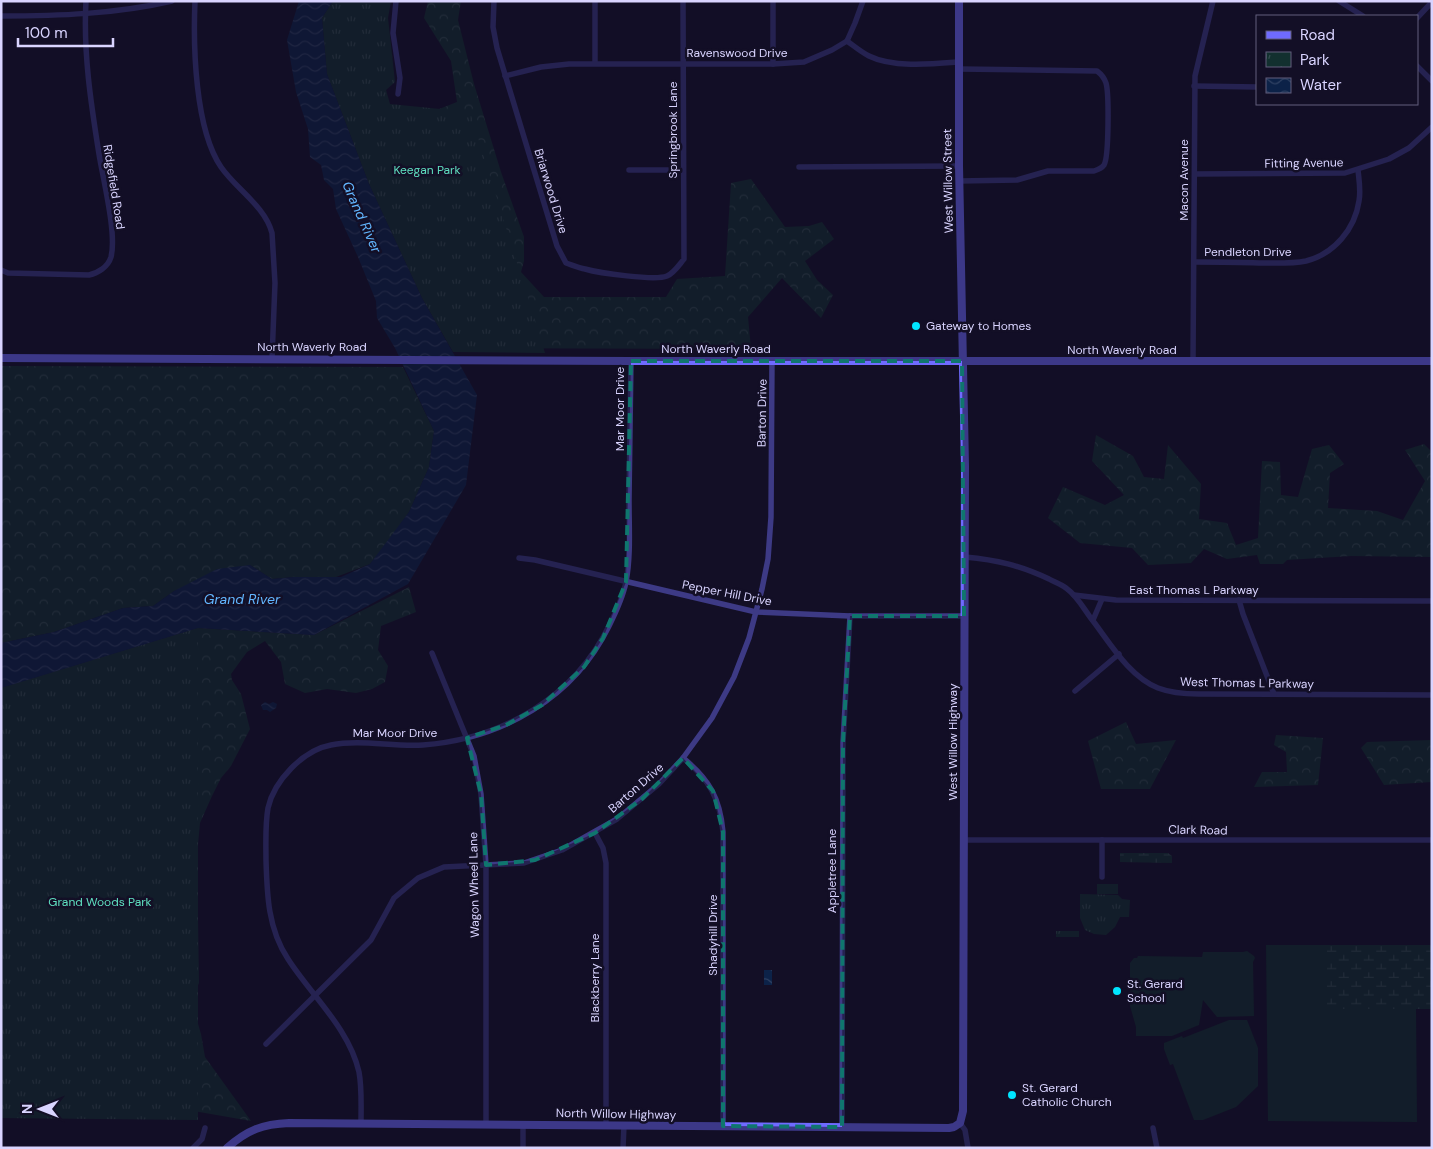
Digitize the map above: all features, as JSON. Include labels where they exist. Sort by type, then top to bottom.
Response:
[{"type":"street","name":"Ridgefield Road","points":[[1,270],[8,273],[88,275],[107,265],[111,258],[112,236],[90,97],[85,14],[86,1]]},
{"type":"street","points":[[1,16],[85,14],[172,1]]},
{"type":"street","points":[[196,1],[196,58],[200,102],[207,136],[225,174],[262,212],[272,233],[275,283],[272,358]]},
{"type":"street","points":[[396,1],[393,33],[400,78],[398,94]]},
{"type":"street","name":"Briarwood Drive","points":[[494,1],[493,27],[497,48],[557,246],[566,263],[599,272],[655,278],[667,276],[684,259]]},
{"type":"street","points":[[595,1],[595,63]]},
{"type":"street","name":"Springbrook Lane","points":[[683,1],[684,259]]},
{"type":"street","points":[[773,1],[773,64]]},
{"type":"street","points":[[863,1],[846,40],[871,57],[900,63],[1097,71],[1106,81],[1108,90],[1107,149],[1104,164],[1094,171],[1048,171],[1017,180],[959,180]]},
{"type":"street","name":"West Willow Street","points":[[959,1],[962,360]]},
{"type":"street","name":"Macon Avenue","points":[[1193,361],[1194,86],[1213,1]]},
{"type":"street","points":[[1339,1],[1361,15]]},
{"type":"street","points":[[1418,17],[1432,2]]},
{"type":"street","name":"Ravenswood Drive","points":[[505,76],[541,66],[595,63],[773,64],[804,62],[832,50],[846,40]]},
{"type":"street","points":[[1418,67],[1432,81]]},
{"type":"street","points":[[1194,86],[1256,87]]},
{"type":"street","name":"Fitting Avenue","points":[[1194,174],[1325,174],[1358,170],[1389,159],[1408,148],[1432,127]]},
{"type":"street","points":[[799,167],[959,166]]},
{"type":"street","points":[[629,170],[683,170]]},
{"type":"street","name":"Pendleton Drive","points":[[1194,262],[1289,263],[1305,261],[1322,255],[1336,245],[1348,231],[1355,216],[1360,200],[1358,170]]},
{"type":"street","name":"North Waverly Road","points":[[1,358],[1432,361]]},
{"type":"street","name":"Mar Moor Drive","points":[[361,1123],[361,1090],[358,1068],[345,1038],[287,958],[277,937],[270,915],[267,890],[266,826],[269,805],[275,791],[289,772],[310,753],[329,745],[350,742],[425,744],[467,738],[497,729],[529,714],[542,705],[565,687],[584,667],[603,638],[626,582],[629,540],[631,360]]},
{"type":"street","name":"Barton Drive","points":[[266,1044],[371,940],[377,932],[390,904],[406,886],[418,878],[444,867],[506,865],[535,860],[562,850],[617,819],[659,784],[683,758],[712,718],[734,677],[749,638],[764,581],[770,537],[772,360]]},
{"type":"street","name":"West Willow Highway","points":[[960,1123],[963,1111],[965,557],[962,360]]},
{"type":"street","name":"East Thomas L Parkway","points":[[965,557],[997,561],[1022,567],[1064,586],[1074,595],[1102,599],[1432,600]]},
{"type":"street","name":"Pepper Hill Drive","points":[[520,558],[756,612],[850,616],[964,616]]},
{"type":"street","name":"West Thomas L Parkway","points":[[1074,595],[1119,654],[1142,678],[1167,691],[1180,694],[1432,695]]},
{"type":"street","points":[[1093,620],[1102,599]]},
{"type":"street","points":[[1239,600],[1274,694]]},
{"type":"street","name":"Appletree Lane","points":[[842,1127],[843,743],[850,616]]},
{"type":"street","name":"Wagon Wheel Lane","points":[[432,653],[474,756],[481,794],[486,865],[486,1124]]},
{"type":"street","points":[[1076,691],[1119,654]]},
{"type":"street","name":"Shadyhill Drive","points":[[683,758],[695,768],[713,791],[719,804],[723,832],[723,1126]]},
{"type":"street","name":"Blackberry Lane","points":[[595,833],[606,863],[606,1125]]},
{"type":"street","name":"Clark Road","points":[[964,840],[1432,840]]},
{"type":"street","points":[[1102,840],[1102,877]]},
{"type":"street","name":"North Willow Highway","points":[[227,1148],[242,1136],[258,1127],[271,1124],[361,1123],[949,1128],[960,1123]]},
{"type":"street","points":[[960,1123],[965,1130],[968,1148]]},
{"type":"street","points":[[523,1124],[523,1148]]},
{"type":"street","points":[[623,1148],[624,1125]]},
{"type":"street","points":[[193,1148],[202,1138],[205,1128]]},
{"type":"street","points":[[1153,1128],[1157,1148]]},
{"type":"highlighted area","points":[[631,361],[962,361],[964,616],[850,616],[843,743],[842,1127],[723,1126],[723,832],[713,791],[683,758],[642,799],[595,833],[535,860],[486,865],[481,794],[467,738],[506,725],[542,705],[584,667],[603,638],[626,582]]},
{"type":"green space","name":"Keegan Park","points":[[333,1],[391,1],[388,18],[395,82],[386,90],[390,104],[470,112],[545,353],[453,352],[422,298],[369,184],[327,74],[322,18]]},
{"type":"green space","points":[[428,1],[461,1],[458,20],[474,84],[501,172],[524,237],[524,261],[521,272],[544,297],[666,297],[677,279],[725,276],[731,183],[751,179],[785,227],[809,226],[822,222],[834,239],[805,261],[817,280],[833,295],[821,318],[782,278],[748,317],[751,349],[455,348],[380,84],[389,108],[429,113],[457,102],[451,61],[424,18]]},
{"type":"green space","points":[[1,366],[403,367],[434,431],[429,467],[409,512],[370,564],[336,577],[272,579],[250,565],[174,591],[153,606],[123,608],[54,632],[1,643]]},
{"type":"green space","points":[[1096,435],[1133,456],[1144,477],[1164,479],[1168,445],[1201,484],[1199,519],[1227,523],[1236,545],[1258,538],[1262,461],[1280,462],[1281,495],[1298,497],[1312,449],[1329,445],[1344,464],[1330,473],[1328,508],[1377,511],[1403,520],[1425,481],[1405,450],[1424,444],[1432,452],[1432,557],[1351,556],[1287,560],[1283,564],[1260,564],[1257,555],[1227,559],[1204,549],[1191,563],[1148,565],[1132,548],[1080,543],[1048,518],[1063,487],[1105,505],[1124,495],[1092,461]]},
{"type":"green space","points":[[409,587],[416,612],[381,626],[378,650],[388,666],[385,682],[372,689],[356,693],[327,689],[305,693],[285,684],[281,662],[265,641],[247,652],[231,674],[232,680],[241,694],[250,729],[231,766],[221,778],[200,823],[197,855],[199,983],[191,1000],[201,1034],[205,1057],[251,1121],[188,1110],[1,688],[198,628],[314,635]]},
{"type":"green space","name":"Grand Woods Park","points":[[198,628],[198,1120],[1,1118],[1,688]]},
{"type":"green space","points":[[1126,722],[1136,744],[1176,740],[1150,789],[1101,789],[1088,741]]},
{"type":"green space","points":[[1276,735],[1323,738],[1318,785],[1254,787],[1262,772],[1287,772],[1286,752],[1274,745]]},
{"type":"green space","points":[[1432,740],[1432,782],[1384,785],[1361,748],[1367,742]]},
{"type":"green space","points":[[1120,853],[1168,853],[1172,856],[1172,863],[1120,862]]},
{"type":"green space","points":[[1097,884],[1118,884],[1118,894],[1097,894]]},
{"type":"green space","points":[[1080,894],[1118,895],[1122,899],[1130,900],[1129,917],[1120,917],[1115,927],[1106,935],[1094,934],[1085,930],[1080,918]]},
{"type":"green space","points":[[1056,931],[1079,931],[1079,937],[1056,937]]},
{"type":"green space","points":[[1266,945],[1327,945],[1327,1009],[1416,1009],[1417,1122],[1268,1121]]},
{"type":"green space","points":[[1327,945],[1432,945],[1432,1009],[1327,1009]]},
{"type":"green space","points":[[1247,951],[1255,958],[1253,962],[1254,1016],[1217,1017],[1203,1000],[1199,1025],[1172,1036],[1136,1036],[1136,1027],[1130,1006],[1130,963],[1134,958],[1138,956],[1202,957],[1203,952]]},
{"type":"green space","points":[[1229,1020],[1247,1020],[1258,1048],[1258,1086],[1236,1107],[1203,1120],[1194,1120],[1173,1064],[1170,1065],[1164,1049],[1164,1043],[1182,1036],[1183,1038]]},
{"type":"water","name":"Grand River","points":[[299,1],[333,1],[322,18],[327,74],[369,184],[422,298],[477,395],[466,485],[408,584],[314,635],[198,628],[1,688],[1,643],[54,632],[123,608],[153,606],[174,591],[217,569],[250,565],[272,579],[341,577],[370,564],[409,512],[429,467],[434,431],[395,348],[377,318],[376,301],[336,209],[333,189],[324,180],[321,165],[310,157],[308,129],[296,92],[287,40]]},
{"type":"water","points":[[265,702],[277,704],[276,708],[270,712],[263,710],[261,705]]},
{"type":"water","points":[[764,970],[772,970],[772,985],[764,985]]},
{"type":"place","name":"Gateway to Homes","points":[[916,326]]},
{"type":"place","name":"St. Gerard School","points":[[1117,991]]},
{"type":"place","name":"St. Gerard Catholic Church","points":[[1012,1095]]}]
